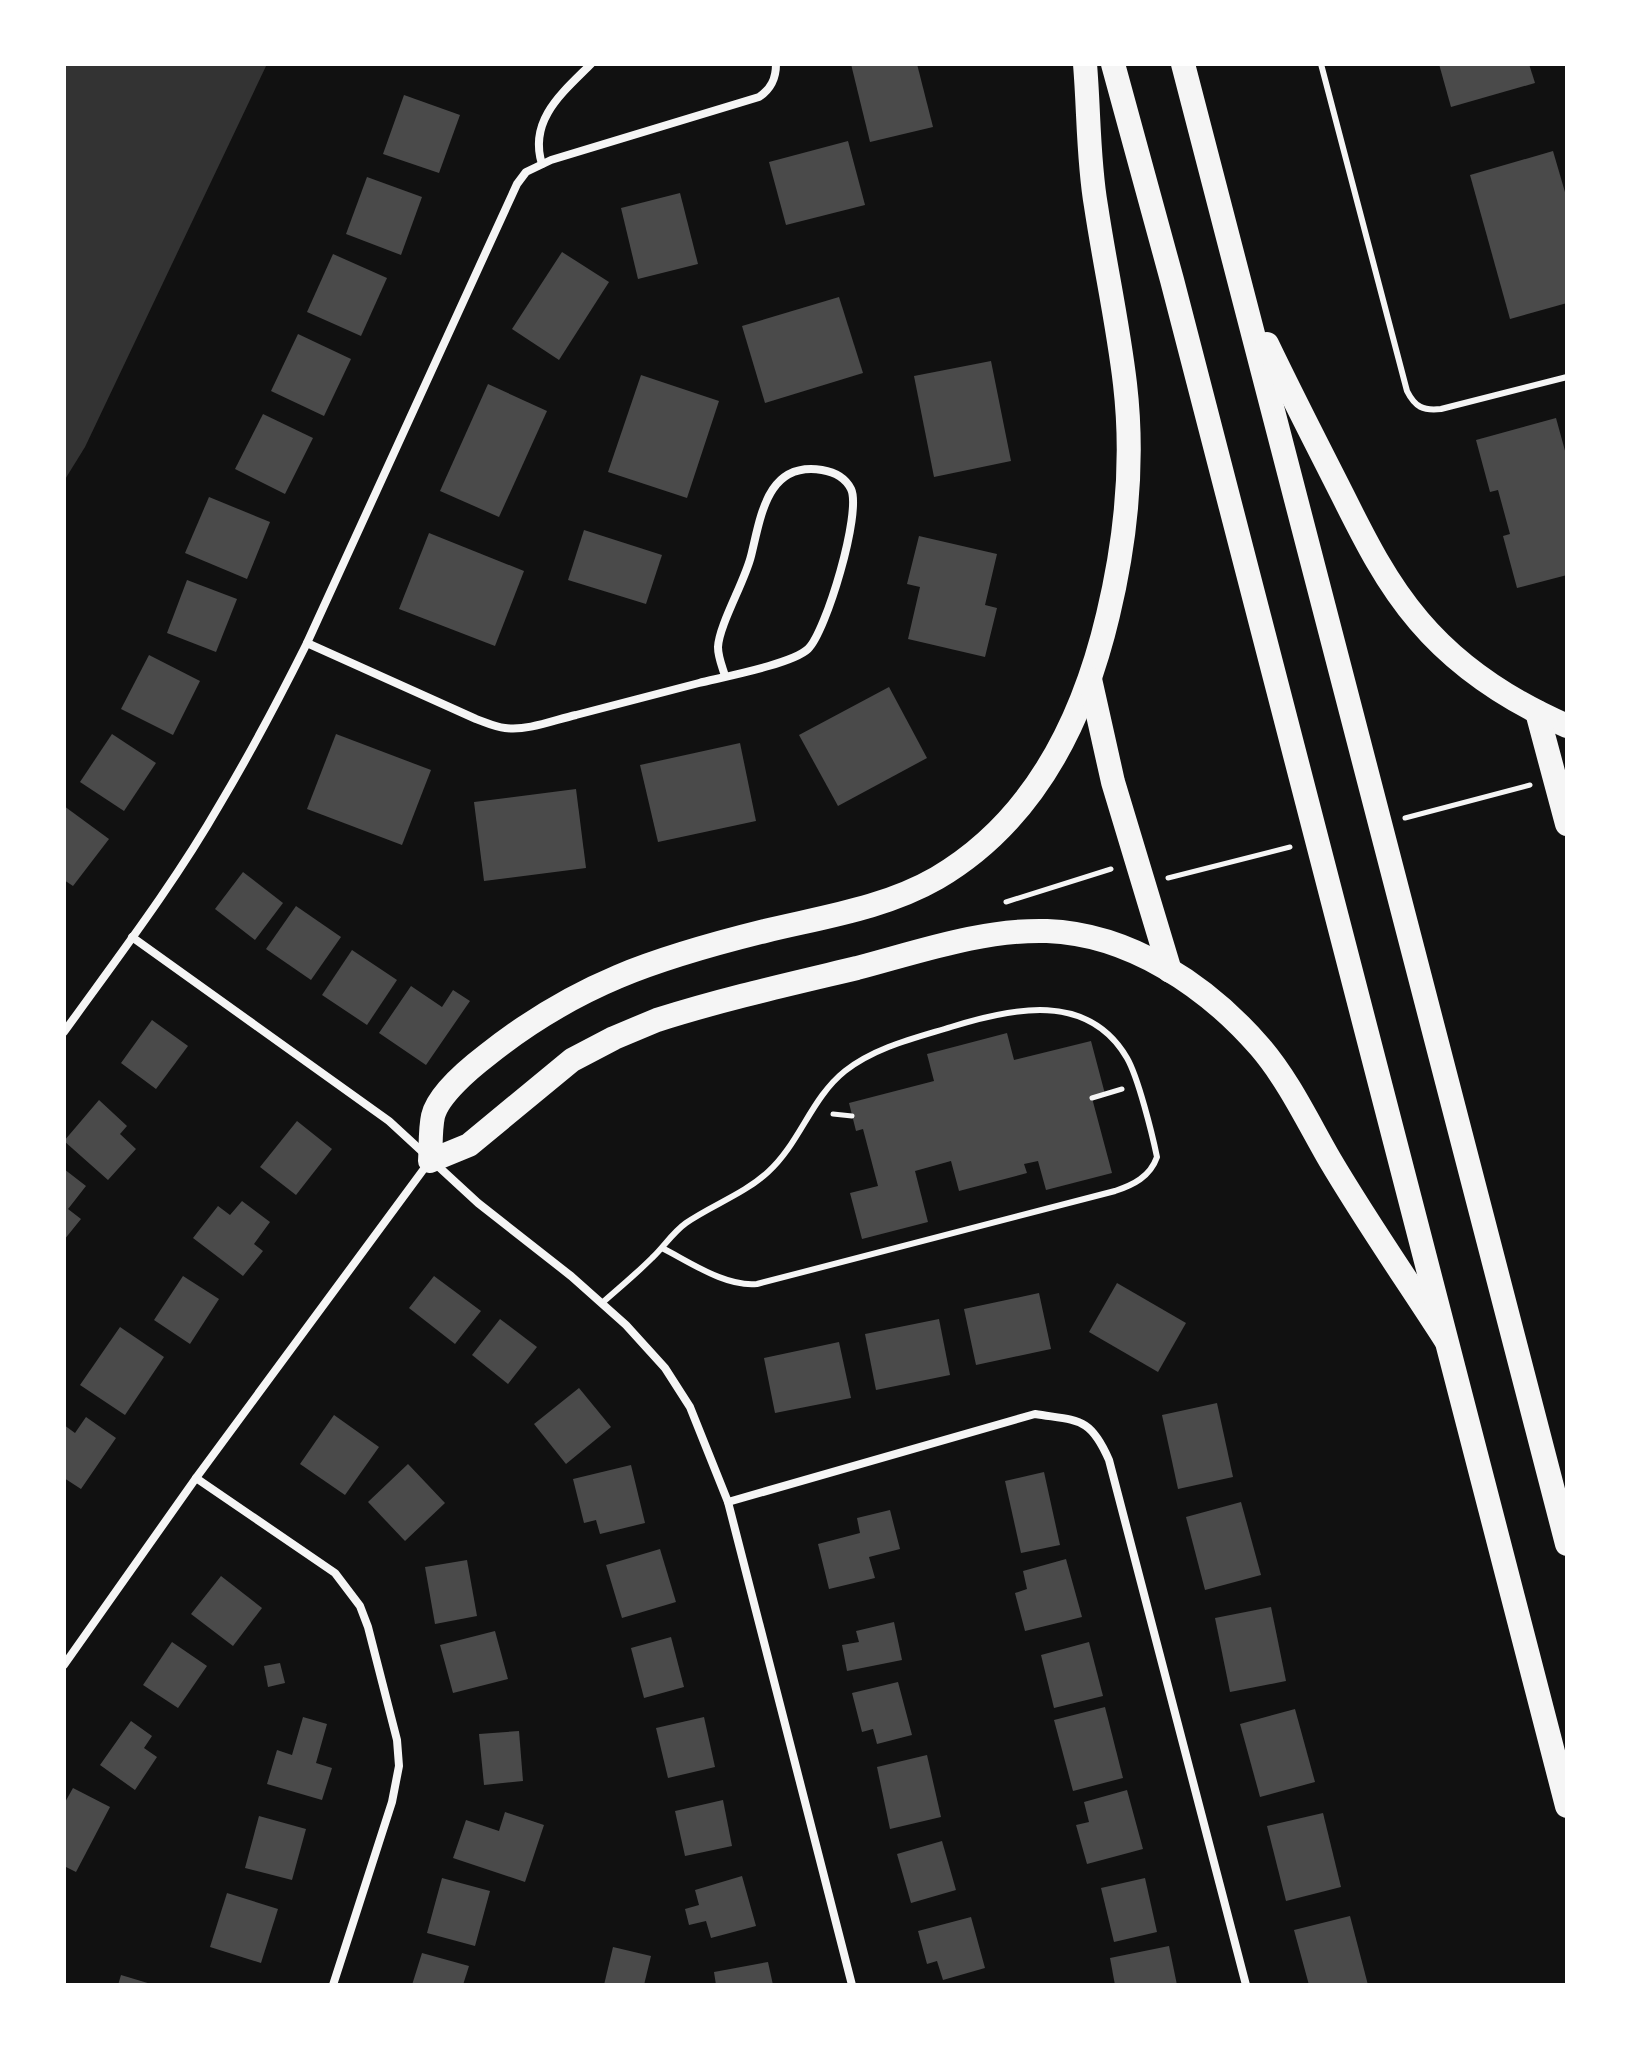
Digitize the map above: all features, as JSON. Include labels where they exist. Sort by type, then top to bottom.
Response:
[{"type":"highway","points":[[1085,64],[1095,203],[1125,384],[1129,452],[1125,515],[1108,619],[1090,676],[1062,745],[1037,786],[995,834],[935,879],[875,903],[677,955],[610,978],[537,1017],[482,1058],[439,1104],[433,1114],[430,1161],[469,1145],[548,1078],[594,1048],[646,1024],[711,1004],[973,939],[1021,932],[1088,936],[1130,950],[1170,971],[1225,1011],[1274,1065],[1331,1161],[1445,1339]]},
{"type":"highway","points":[[1113,64],[1172,280],[1567,1806]]},
{"type":"highway","points":[[1183,64],[1567,1544]]},
{"type":"highway","points":[[1244,299],[1366,544],[1389,582],[1421,623],[1452,653],[1490,683],[1537,712],[1567,726]]},
{"type":"highway","points":[[1090,676],[1113,782],[1170,971]]},
{"type":"highway","points":[[1537,712],[1567,824]]},
{"type":"street","points":[[542,164],[538,139],[543,120],[553,104],[591,64]]},
{"type":"street","points":[[64,1032],[220,806],[307,643],[511,195],[526,172],[542,164],[749,101],[768,91],[773,83],[776,64]]},
{"type":"street","points":[[307,643],[476,719],[504,728],[539,724],[725,676],[801,654],[816,638],[845,552],[854,511],[851,489],[838,475],[803,469],[792,472],[775,485],[763,511],[750,562],[719,640],[719,658],[725,676]]},
{"type":"street","points":[[132,937],[389,1121],[478,1203],[602,1303],[646,1346],[678,1387],[705,1439],[728,1502],[852,1985]]},
{"type":"street","points":[[64,1665],[196,1478],[430,1161]]},
{"type":"street","points":[[728,1502],[1035,1414],[1076,1419],[1090,1428],[1109,1460],[1246,1985]]},
{"type":"street","points":[[196,1478],[335,1573],[360,1606],[372,1642],[397,1740],[399,1766],[392,1802],[333,1985]]},
{"type":"lane","points":[[1321,64],[1412,401],[1420,408],[1441,409],[1567,377]]},
{"type":"lane","points":[[602,1303],[684,1224],[758,1181],[774,1167],[815,1104],[829,1087],[862,1060],[906,1041],[1005,1013],[1026,1009],[1056,1010],[1097,1027],[1109,1036],[1128,1060],[1157,1157],[1149,1172],[1130,1186],[1115,1191],[757,1284],[726,1280],[662,1248]]},
{"type":"path","points":[[1424,813],[1540,782]]},
{"type":"path","points":[[1160,881],[1269,852]]},
{"type":"path","points":[[1092,1098],[1122,1089]]},
{"type":"path","points":[[835,1115],[852,1116]]},
{"type":"shaded area","points":[[64,64],[267,64],[85,447],[64,481]]},
{"type":"building","points":[[851,64],[917,64],[933,127],[870,142]]},
{"type":"building","points":[[1439,64],[1529,64],[1535,83],[1451,107]]},
{"type":"building","points":[[404,95],[460,115],[439,173],[383,154]]},
{"type":"building","points":[[848,141],[865,205],[786,225],[769,162]]},
{"type":"building","points":[[1553,151],[1567,199],[1567,303],[1510,319],[1470,175]]},
{"type":"building","points":[[367,177],[422,197],[401,255],[346,234]]},
{"type":"building","points":[[680,193],[698,264],[638,279],[621,208]]},
{"type":"building","points":[[562,252],[609,282],[559,360],[512,329]]},
{"type":"building","points":[[333,254],[387,278],[361,336],[307,312]]},
{"type":"building","points":[[839,297],[863,373],[765,403],[742,326]]},
{"type":"building","points":[[298,334],[351,359],[324,416],[271,391]]},
{"type":"building","points":[[991,361],[1011,461],[934,477],[914,376]]},
{"type":"building","points":[[641,375],[719,401],[687,498],[608,472]]},
{"type":"building","points":[[488,384],[547,411],[499,517],[440,491]]},
{"type":"building","points":[[263,414],[313,438],[285,494],[235,469]]},
{"type":"building","points":[[1556,418],[1567,458],[1567,575],[1517,588],[1503,536],[1510,534],[1498,490],[1490,492],[1476,440]]},
{"type":"building","points":[[209,497],[270,522],[247,579],[185,553]]},
{"type":"building","points":[[584,530],[662,555],[646,604],[568,580]]},
{"type":"building","points":[[429,533],[524,571],[495,646],[399,609]]},
{"type":"building","points":[[919,536],[997,554],[985,605],[997,608],[985,657],[908,639],[920,587],[907,584]]},
{"type":"building","points":[[187,580],[237,599],[216,652],[167,633]]},
{"type":"building","points":[[149,655],[200,681],[173,735],[121,709]]},
{"type":"building","points":[[889,687],[927,758],[838,806],[799,735]]},
{"type":"building","points":[[112,734],[156,763],[124,811],[80,782]]},
{"type":"building","points":[[336,734],[431,770],[402,845],[307,809]]},
{"type":"building","points":[[740,743],[756,821],[658,842],[640,765]]},
{"type":"building","points":[[576,789],[586,868],[484,881],[474,802]]},
{"type":"building","points":[[64,806],[109,839],[73,886],[64,880]]},
{"type":"building","points":[[243,872],[283,903],[255,940],[215,909]]},
{"type":"building","points":[[296,906],[341,937],[311,980],[266,949]]},
{"type":"building","points":[[352,950],[397,980],[367,1025],[322,995]]},
{"type":"building","points":[[411,986],[442,1007],[453,990],[470,1001],[426,1065],[379,1033]]},
{"type":"building","points":[[152,1020],[188,1046],[156,1089],[121,1063]]},
{"type":"building","points":[[1007,1033],[1014,1060],[1091,1041],[1105,1094],[1092,1098],[1112,1173],[1046,1190],[1038,1161],[1024,1164],[1027,1173],[959,1191],[951,1161],[915,1171],[928,1222],[862,1239],[850,1193],[878,1186],[863,1129],[856,1131],[849,1103],[934,1081],[927,1054]]},
{"type":"building","points":[[99,1100],[127,1126],[120,1134],[136,1149],[108,1180],[64,1141]]},
{"type":"building","points":[[297,1121],[332,1149],[296,1195],[260,1167]]},
{"type":"building","points":[[64,1169],[86,1186],[68,1209],[81,1219],[64,1240]]},
{"type":"building","points":[[242,1201],[270,1222],[254,1244],[263,1251],[243,1276],[193,1238],[218,1206],[230,1215]]},
{"type":"building","points":[[183,1276],[219,1299],[190,1344],[154,1320]]},
{"type":"building","points":[[434,1276],[481,1311],[455,1344],[409,1308]]},
{"type":"building","points":[[1117,1283],[1186,1323],[1158,1372],[1089,1332]]},
{"type":"building","points":[[1039,1293],[1051,1349],[976,1365],[964,1309]]},
{"type":"building","points":[[500,1319],[537,1347],[508,1384],[472,1355]]},
{"type":"building","points":[[939,1319],[950,1375],[876,1390],[865,1334]]},
{"type":"building","points":[[120,1327],[164,1357],[125,1415],[80,1385]]},
{"type":"building","points":[[839,1342],[851,1398],[775,1413],[764,1358]]},
{"type":"building","points":[[579,1388],[611,1427],[566,1464],[534,1424]]},
{"type":"building","points":[[1217,1403],[1233,1477],[1178,1489],[1162,1415]]},
{"type":"building","points":[[334,1415],[379,1447],[345,1495],[300,1464]]},
{"type":"building","points":[[86,1417],[116,1438],[81,1489],[64,1478],[64,1425],[75,1433]]},
{"type":"building","points":[[408,1464],[445,1503],[405,1541],[368,1502]]},
{"type":"building","points":[[631,1465],[645,1523],[600,1534],[596,1520],[584,1523],[573,1479]]},
{"type":"building","points":[[1044,1472],[1060,1545],[1021,1553],[1005,1481]]},
{"type":"building","points":[[1241,1502],[1261,1575],[1205,1590],[1186,1517]]},
{"type":"building","points":[[890,1510],[900,1549],[869,1557],[875,1578],[829,1589],[818,1544],[860,1533],[857,1518]]},
{"type":"building","points":[[660,1549],[676,1602],[622,1618],[606,1565]]},
{"type":"building","points":[[1066,1559],[1082,1617],[1025,1631],[1015,1593],[1027,1589],[1023,1571]]},
{"type":"building","points":[[467,1560],[477,1616],[435,1624],[425,1567]]},
{"type":"building","points":[[221,1576],[262,1608],[233,1646],[191,1614]]},
{"type":"building","points":[[1271,1607],[1286,1681],[1230,1692],[1215,1618]]},
{"type":"building","points":[[894,1622],[902,1660],[847,1671],[842,1645],[859,1642],[856,1631]]},
{"type":"building","points":[[495,1631],[508,1679],[453,1693],[440,1645]]},
{"type":"building","points":[[671,1637],[684,1687],[644,1698],[631,1648]]},
{"type":"building","points":[[172,1642],[207,1666],[178,1708],[143,1685]]},
{"type":"building","points":[[1089,1642],[1103,1696],[1054,1708],[1041,1655]]},
{"type":"building","points":[[280,1663],[285,1683],[268,1687],[264,1666]]},
{"type":"building","points":[[898,1682],[912,1735],[877,1744],[873,1729],[862,1732],[852,1693]]},
{"type":"building","points":[[1105,1707],[1123,1778],[1073,1791],[1054,1720]]},
{"type":"building","points":[[1295,1709],[1315,1782],[1260,1797],[1240,1724]]},
{"type":"building","points":[[303,1717],[327,1724],[316,1763],[332,1768],[322,1800],[267,1784],[277,1750],[292,1755]]},
{"type":"building","points":[[704,1717],[715,1767],[668,1778],[656,1728]]},
{"type":"building","points":[[131,1721],[152,1736],[144,1748],[157,1757],[135,1790],[100,1765]]},
{"type":"building","points":[[519,1731],[523,1781],[484,1785],[479,1734]]},
{"type":"building","points":[[927,1755],[941,1817],[890,1829],[877,1767]]},
{"type":"building","points":[[73,1788],[110,1807],[76,1872],[64,1866],[64,1804]]},
{"type":"building","points":[[1127,1790],[1143,1849],[1087,1864],[1076,1825],[1089,1822],[1084,1802]]},
{"type":"building","points":[[723,1800],[732,1846],[685,1856],[675,1811]]},
{"type":"building","points":[[505,1812],[544,1825],[525,1882],[453,1858],[466,1820],[499,1831]]},
{"type":"building","points":[[1323,1813],[1341,1887],[1286,1901],[1267,1826]]},
{"type":"building","points":[[259,1816],[306,1829],[292,1880],[245,1868]]},
{"type":"building","points":[[942,1841],[956,1890],[911,1903],[897,1854]]},
{"type":"building","points":[[742,1876],[756,1926],[711,1938],[706,1921],[689,1925],[685,1909],[699,1905],[695,1890]]},
{"type":"building","points":[[442,1878],[490,1891],[475,1946],[427,1933]]},
{"type":"building","points":[[1145,1878],[1157,1932],[1114,1942],[1101,1888]]},
{"type":"building","points":[[227,1893],[278,1909],[261,1963],[210,1947]]},
{"type":"building","points":[[1350,1916],[1368,1985],[1309,1985],[1294,1930]]},
{"type":"building","points":[[971,1917],[985,1968],[943,1980],[937,1961],[927,1964],[918,1931]]},
{"type":"building","points":[[1169,1946],[1177,1985],[1115,1985],[1110,1958]]},
{"type":"building","points":[[613,1947],[651,1956],[644,1985],[604,1985]]},
{"type":"building","points":[[422,1953],[469,1966],[463,1985],[412,1985]]},
{"type":"building","points":[[768,1962],[773,1985],[716,1985],[714,1972]]},
{"type":"building","points":[[121,1975],[151,1984],[151,1985],[118,1985]]}]
